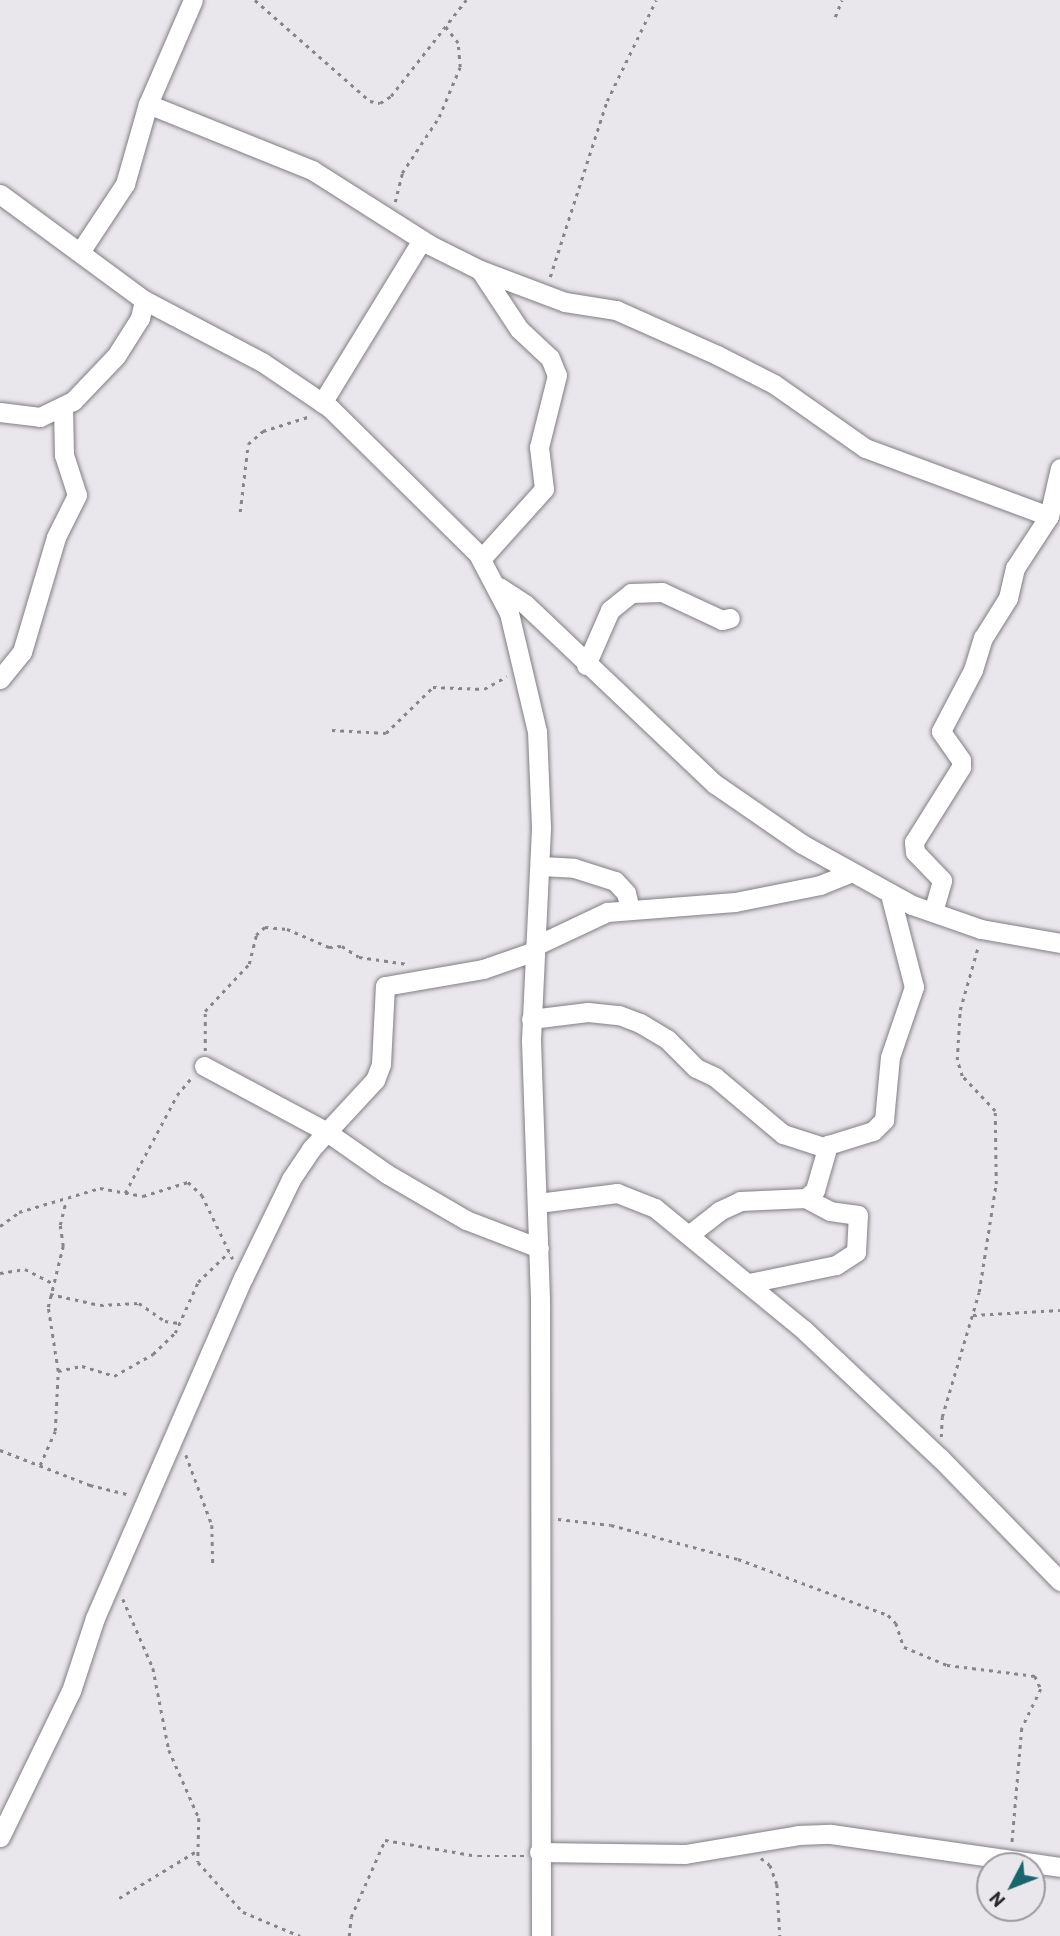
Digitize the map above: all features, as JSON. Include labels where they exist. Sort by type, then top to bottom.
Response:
[{"type":"street","points":[[80,252],[125,184],[148,104],[193,0]]},
{"type":"street","points":[[148,104],[241,138],[312,170],[422,240],[480,270],[544,295],[616,310],[774,384],[865,448],[1049,516]]},
{"type":"street","points":[[0,194],[144,300],[262,362],[326,406],[394,467],[481,559],[499,587],[524,666],[537,731],[540,866],[531,1019],[539,1248],[541,1936]]},
{"type":"street","points":[[326,406],[422,240]]},
{"type":"street","points":[[480,270],[519,329],[550,358],[557,375],[539,447],[544,489],[481,559]]},
{"type":"street","points":[[0,412],[27,418],[63,408],[117,356],[140,318],[144,300]]},
{"type":"street","points":[[0,679],[22,652],[56,537],[77,495],[64,456],[63,408]]},
{"type":"street","points":[[933,912],[942,880],[915,852],[914,842],[961,767],[961,760],[941,731],[973,670],[984,638],[1008,597],[1015,568],[1049,516],[1060,468]]},
{"type":"street","points":[[499,587],[525,604],[586,665],[715,784],[850,873],[890,894],[981,929],[1060,943]]},
{"type":"street","points":[[586,665],[610,610],[631,593],[662,593],[722,620],[730,618]]},
{"type":"street","points":[[540,866],[574,868],[615,881],[626,893],[630,909]]},
{"type":"street","points":[[0,1837],[71,1691],[95,1618],[177,1436],[243,1278],[300,1162],[375,1080],[381,1064],[385,986],[436,975],[483,969],[535,948],[584,919],[630,909],[746,900],[820,886],[850,873]]},
{"type":"street","points":[[806,1198],[815,1190],[826,1148],[842,1137],[873,1131],[884,1120],[890,1057],[914,987],[890,894]]},
{"type":"street","points":[[531,1019],[588,1012],[619,1015],[640,1023],[667,1039],[696,1068],[715,1077],[783,1134],[826,1148]]},
{"type":"street","points":[[204,1066],[327,1132],[446,1209],[507,1239],[539,1248]]},
{"type":"street","points":[[538,1203],[596,1194],[633,1196],[690,1234],[749,1283],[940,1458],[1060,1581]]},
{"type":"street","points":[[690,1234],[719,1211],[740,1201],[806,1198],[830,1212],[858,1215],[856,1252],[836,1265],[749,1283]]},
{"type":"street","points":[[539,1852],[685,1854],[798,1835],[850,1835],[976,1856]]},
{"type":"path","points":[[255,0],[370,101],[380,103],[391,96],[466,0]]},
{"type":"path","points":[[544,295],[607,101],[656,0]]},
{"type":"path","points":[[835,17],[842,0]]},
{"type":"path","points":[[396,223],[396,191],[402,173],[439,117],[460,67],[458,43],[444,25]]},
{"type":"path","points":[[240,512],[245,458],[255,436],[326,406]]},
{"type":"path","points":[[332,730],[386,733],[433,687],[484,689],[524,666]]},
{"type":"path","points":[[125,1194],[177,1095],[204,1066],[205,1011],[249,964],[256,935],[265,927],[288,929],[329,947],[342,946],[359,957],[392,960],[436,975]]},
{"type":"path","points":[[940,1458],[942,1417],[973,1315],[996,1184],[997,1119],[991,1104],[962,1076],[956,1032],[981,929]]},
{"type":"path","points":[[0,1226],[19,1212],[66,1201],[100,1188],[125,1194],[154,1194],[188,1182],[202,1195],[243,1278]]},
{"type":"path","points":[[40,1465],[55,1431],[58,1371],[48,1320],[50,1294],[63,1246],[60,1225],[66,1201]]},
{"type":"path","points":[[58,1371],[82,1366],[114,1376],[164,1346],[179,1323],[198,1282],[229,1252]]},
{"type":"path","points":[[0,1273],[25,1269],[53,1283]]},
{"type":"path","points":[[50,1294],[100,1305],[139,1303],[165,1321],[179,1323]]},
{"type":"path","points":[[973,1315],[1060,1310]]},
{"type":"path","points":[[177,1436],[201,1487],[212,1525],[213,1566]]},
{"type":"path","points":[[0,1450],[90,1485],[148,1500]]},
{"type":"path","points":[[541,1517],[611,1525],[738,1559],[888,1615],[904,1647],[947,1665],[1035,1676],[1041,1689],[1022,1728],[1016,1833],[1010,1852]]},
{"type":"path","points":[[116,1572],[125,1608],[153,1668],[169,1750],[199,1818],[195,1852],[206,1875],[229,1901],[252,1917],[300,1936]]},
{"type":"path","points":[[349,1936],[351,1917],[385,1840],[478,1856],[513,1859],[539,1852]]},
{"type":"path","points":[[743,1845],[774,1872],[780,1936]]},
{"type":"path","points":[[119,1898],[195,1852]]}]
